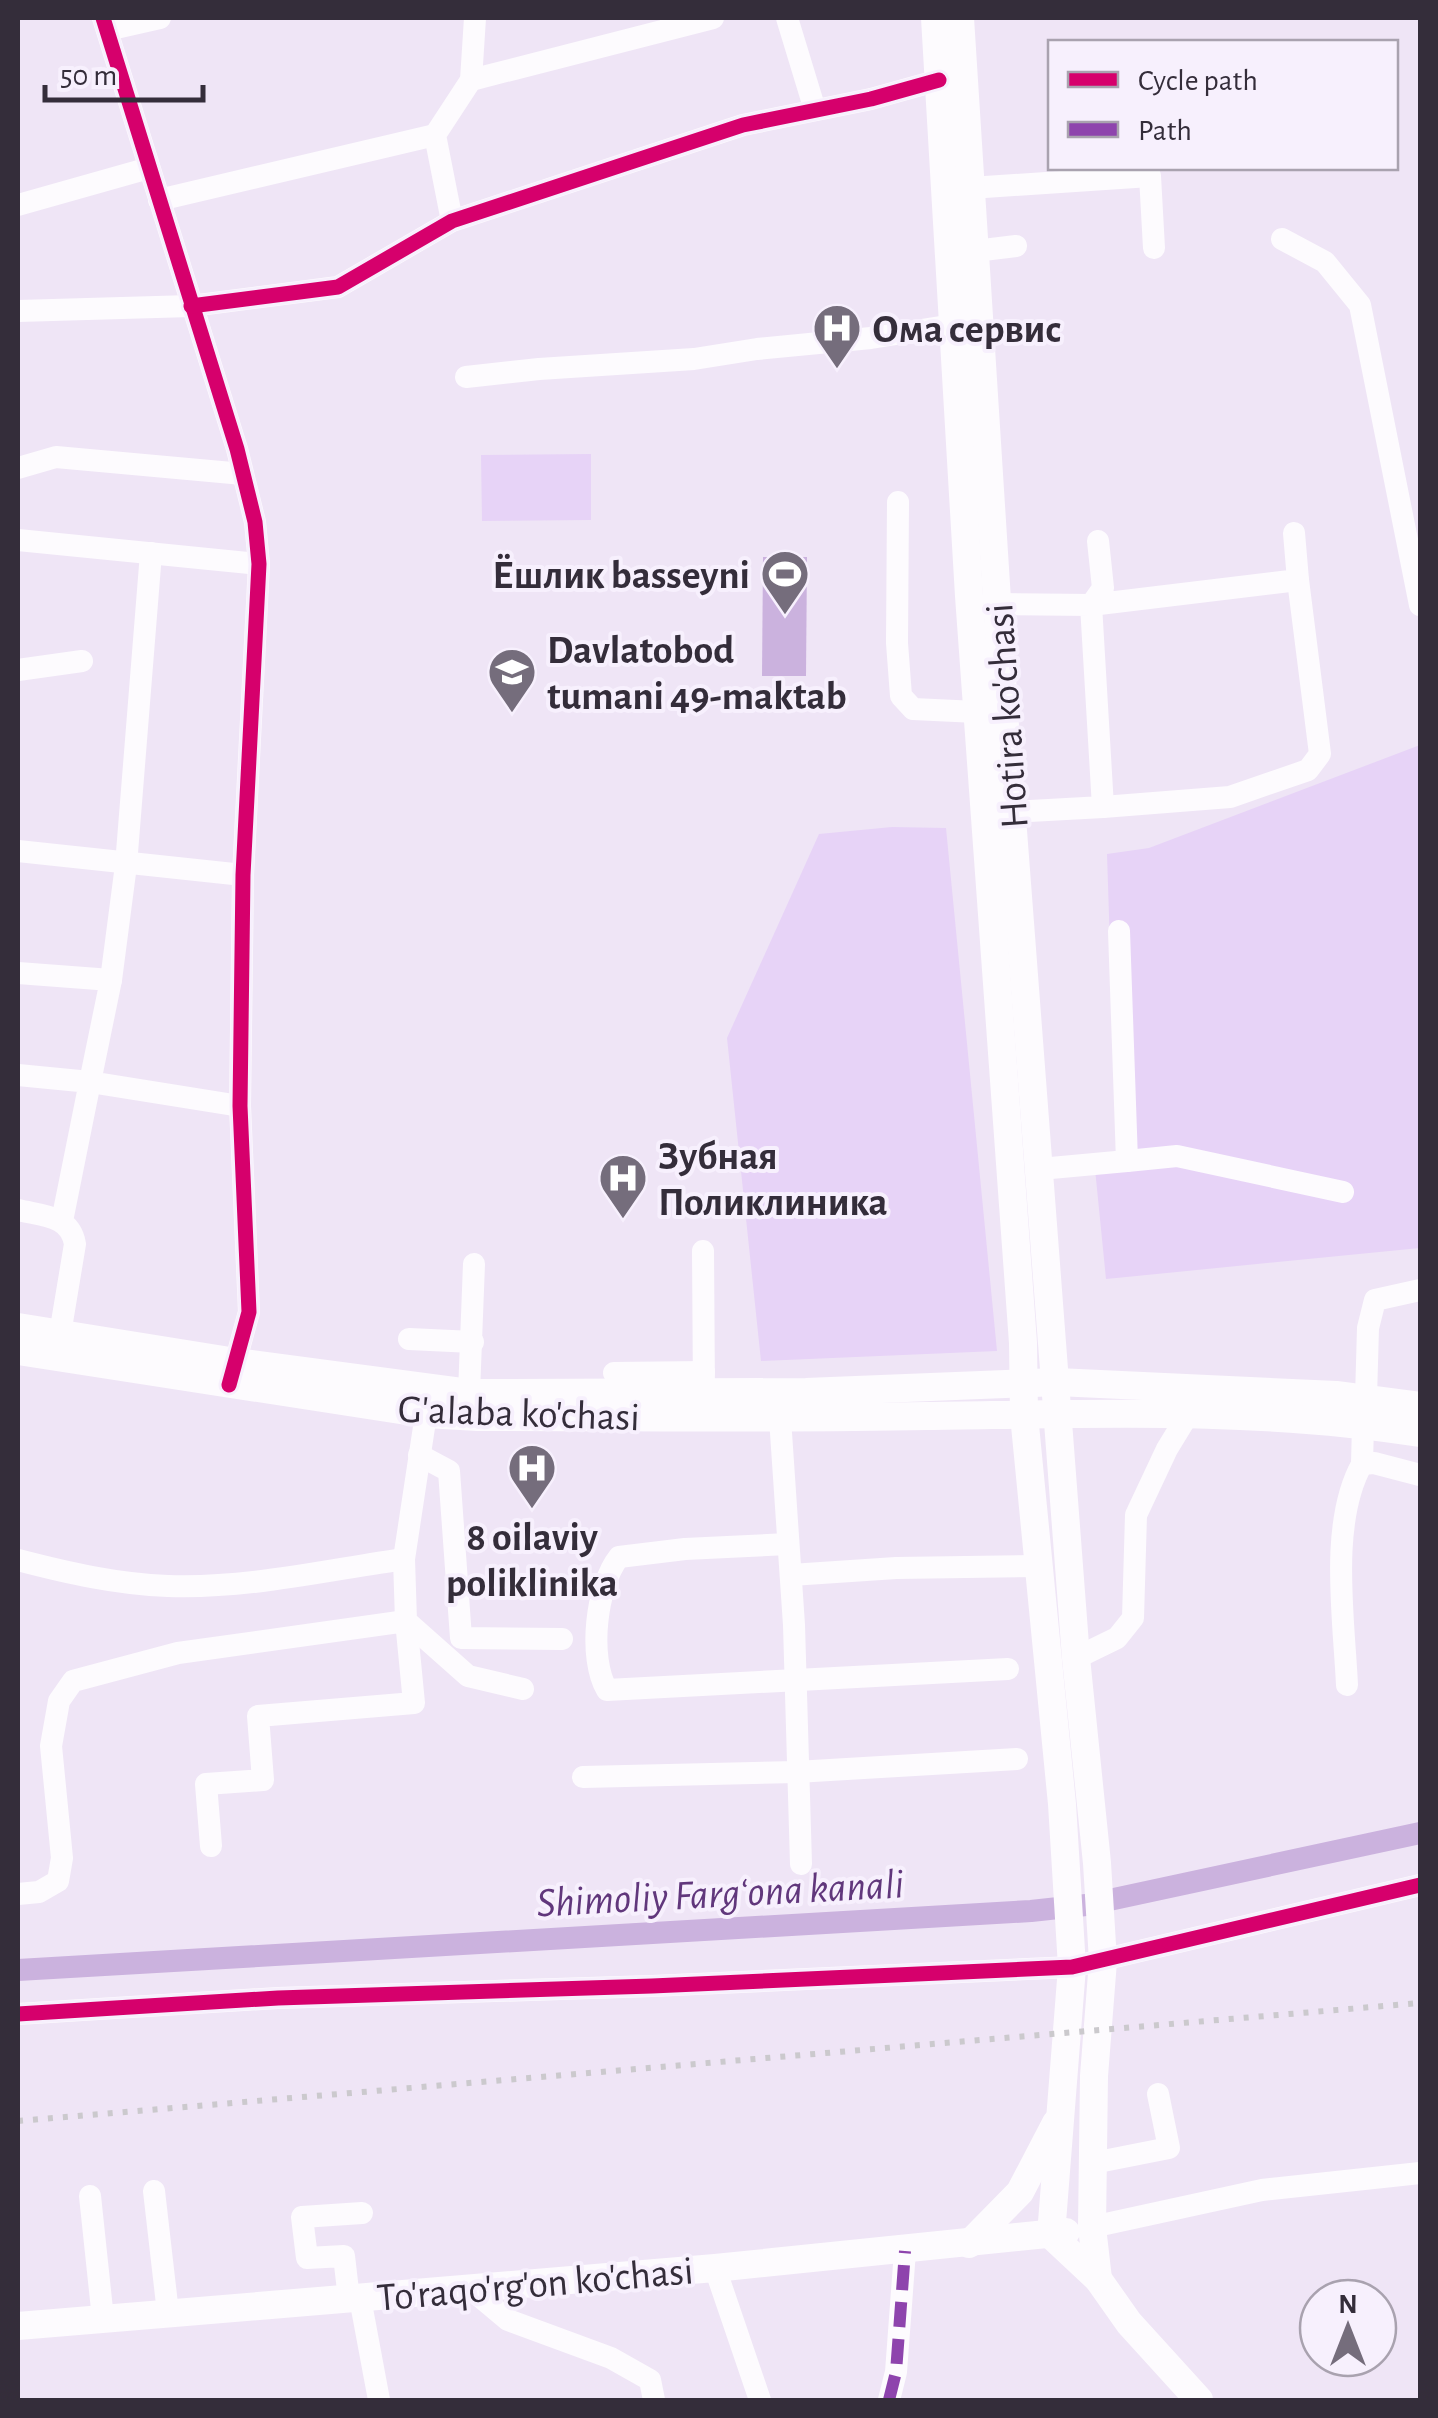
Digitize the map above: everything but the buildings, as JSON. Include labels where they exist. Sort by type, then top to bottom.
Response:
[{"type":"main road","name":"Hotira ko'chasi","points":[[934,18],[939,80],[967,268],[997,604],[1076,1658],[1097,1863],[1103,1960],[1094,2076],[1092,2227]]},
{"type":"main road","name":"Hotira ko'chasi","points":[[960,18],[970,188],[967,268],[954,326],[1022,1324],[1024,1415],[1066,1861],[1072,1967],[1051,2235]]},
{"type":"main road","name":"G'alaba ko'chasi","points":[[18,1326],[426,1414],[780,1418],[1189,1413]]},
{"type":"main road","name":"G'alaba ko'chasi","points":[[18,1352],[470,1392],[704,1382],[1057,1382],[1123,1384],[1364,1411]]},
{"type":"main road","points":[[1189,1413],[1364,1411],[1420,1406]]},
{"type":"main road","points":[[1364,1411],[1420,1433]]},
{"type":"main road","points":[[969,2244],[1020,2192],[1062,2113]]},
{"type":"main road","points":[[1092,2227],[1098,2279]]},
{"type":"main road","name":"To'raqo'rg'on ko'chasi","points":[[18,2326],[905,2251],[1092,2227]]},
{"type":"main road","points":[[1051,2235],[1098,2279],[1129,2323],[1199,2400]]},
{"type":"street","points":[[160,18],[105,24],[243,474],[255,522],[259,564],[243,875],[240,1106],[249,1312],[233,1374]]},
{"type":"street","points":[[452,220],[436,135],[471,80],[476,18]]},
{"type":"street","points":[[471,80],[713,18]]},
{"type":"street","points":[[787,18],[815,110]]},
{"type":"street","points":[[18,311],[191,306],[338,287],[452,220],[743,125],[939,80]]},
{"type":"street","points":[[159,200],[436,135]]},
{"type":"street","points":[[18,205],[149,168]]},
{"type":"street","points":[[970,188],[1150,176],[1154,248]]},
{"type":"street","points":[[1282,239],[1324,262],[1360,305],[1420,605]]},
{"type":"street","points":[[967,268],[1016,246]]},
{"type":"street","points":[[466,377],[539,368],[694,360],[756,348],[954,326]]},
{"type":"street","points":[[18,468],[56,456],[243,474]]},
{"type":"street","points":[[898,502],[896,642],[900,696],[913,709],[978,712]]},
{"type":"street","points":[[1012,812],[1230,797],[1308,770],[1320,754],[1294,534]]},
{"type":"street","points":[[18,540],[259,564]]},
{"type":"street","points":[[1098,541],[1104,588],[1091,605],[1103,807]]},
{"type":"street","points":[[62,1221],[112,980],[126,865],[151,553]]},
{"type":"street","points":[[997,604],[1091,605],[1298,580]]},
{"type":"street","points":[[18,670],[82,661]]},
{"type":"street","points":[[18,851],[243,875]]},
{"type":"street","points":[[1118,931],[1126,1161]]},
{"type":"street","points":[[18,972],[112,980]]},
{"type":"street","points":[[18,1076],[90,1082],[240,1106]]},
{"type":"street","points":[[1040,1169],[1177,1156],[1343,1192]]},
{"type":"street","points":[[18,1210],[62,1221],[72,1230],[75,1244],[60,1334]]},
{"type":"street","points":[[614,1372],[704,1382],[703,1251]]},
{"type":"street","points":[[470,1392],[474,1264]]},
{"type":"street","points":[[1347,1685],[1343,1529],[1352,1481],[1362,1464],[1368,1328],[1375,1300],[1420,1290]]},
{"type":"street","points":[[408,1339],[473,1342]]},
{"type":"street","points":[[1076,1658],[1117,1638],[1133,1618],[1136,1515],[1189,1413]]},
{"type":"street","points":[[210,1846],[206,1784],[263,1780],[258,1716],[414,1703],[404,1559],[426,1414]]},
{"type":"street","points":[[780,1418],[791,1575],[801,1864]]},
{"type":"street","points":[[420,1455],[449,1471],[461,1638],[562,1639]]},
{"type":"street","points":[[1362,1464],[1374,1463],[1420,1475]]},
{"type":"street","points":[[788,1544],[619,1557],[606,1573],[600,1597],[600,1678],[608,1690],[1008,1669]]},
{"type":"street","points":[[18,1560],[89,1578],[184,1586],[404,1559]]},
{"type":"street","points":[[791,1575],[896,1568],[1039,1566]]},
{"type":"street","points":[[18,1894],[38,1892],[58,1881],[62,1858],[51,1746],[58,1701],[73,1681],[178,1652],[406,1621],[468,1676],[524,1689]]},
{"type":"street","points":[[583,1778],[796,1772],[1017,1759]]},
{"type":"street","points":[[18,2014],[278,1998],[1072,1967],[1420,1886]]},
{"type":"street","points":[[1093,2163],[1169,2148],[1158,2094]]},
{"type":"street","points":[[1092,2227],[1262,2190],[1420,2173]]},
{"type":"street","points":[[154,2191],[168,2314]]},
{"type":"street","points":[[90,2196],[104,2319]]},
{"type":"street","points":[[362,2213],[302,2217],[306,2258],[344,2256],[379,2400]]},
{"type":"street","points":[[889,2400],[896,2372],[905,2251]]},
{"type":"street","points":[[715,2268],[760,2400]]},
{"type":"street","points":[[470,2289],[508,2320],[611,2358],[650,2380],[654,2400]]},
{"type":"shaded area","points":[[591,454],[591,520],[482,521],[481,455]]},
{"type":"shaded area","name":"Ёшлик basseyni","points":[[763,557],[807,557],[806,676],[762,676]]},
{"type":"shaded area","points":[[1420,745],[1420,1248],[1106,1279],[1095,1169],[1117,1162],[1107,854],[1149,848]]},
{"type":"shaded area","points":[[892,827],[946,828],[997,1351],[761,1361],[727,1038],[819,834]]},
{"type":"waterway","name":"Shimoliy Fargʻona kanali","points":[[18,1970],[1031,1911],[1086,1905],[1420,1833]]},
{"type":"railway","points":[[18,2121],[1420,2003]]},
{"type":"marked path","points":[[889,2400],[896,2372],[905,2251]]},
{"type":"cycle path","points":[[103,18],[237,449],[255,522],[259,564],[243,875],[240,1106],[249,1312],[229,1385]]},
{"type":"cycle path","points":[[191,306],[338,287],[452,221],[743,125],[871,99],[939,80]]},
{"type":"cycle path","points":[[18,2014],[278,1998],[1072,1967],[1420,1885]]},
{"type":"place","name":"Ома сервис","points":[[837,370]]},
{"type":"place","name":"Ёшлик basseyni","points":[[785,616]]},
{"type":"place","name":"Davlatobod tumani 49-maktab","points":[[512,714]]},
{"type":"place","name":"Зубная Поликлиника","points":[[623,1220]]},
{"type":"place","name":"8 oilaviy poliklinika","points":[[532,1510]]}]
